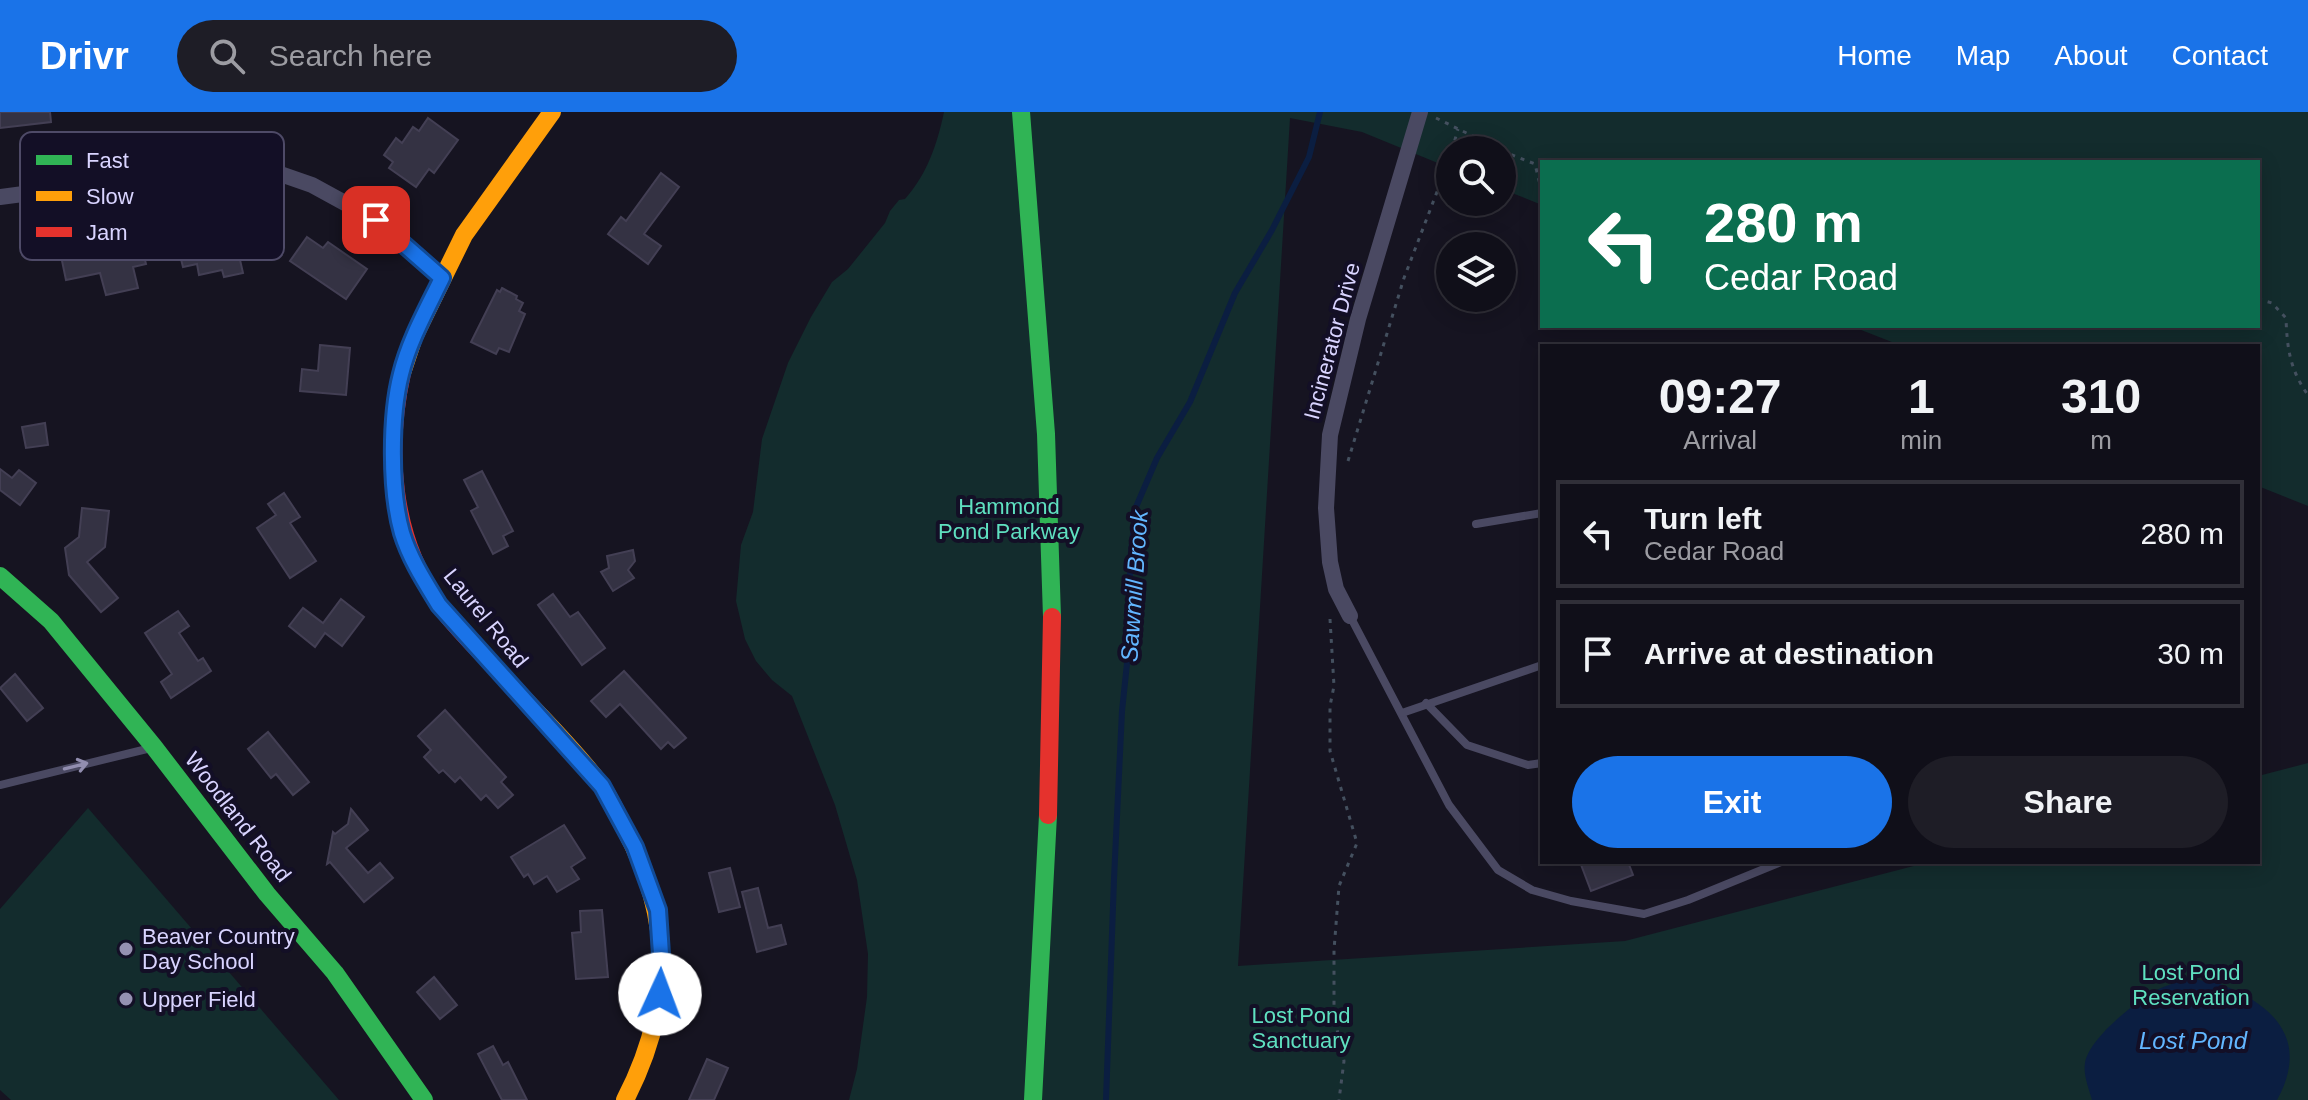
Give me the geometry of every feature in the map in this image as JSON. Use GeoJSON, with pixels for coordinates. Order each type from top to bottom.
{"type":"FeatureCollection","features":[{"type":"Feature","properties":{"kind":"street","name":"Laurel Road"},"geometry":{"type":"LineString","coordinates":[[552,112],[464,235],[442,278],[401,375],[396,409],[394,483],[403,534],[420,575],[439,605],[602,786],[635,847],[658,910],[662,969],[657,1019],[639,1073],[625,1100]]}},
{"type":"Feature","properties":{"kind":"street"},"geometry":{"type":"LineString","coordinates":[[1021,112],[1046,434],[1052,615],[1047,846],[1033,1100]]}},
{"type":"Feature","properties":{"kind":"street","name":"Incinerator Drive"},"geometry":{"type":"LineString","coordinates":[[1350,616],[1336,589],[1330,562],[1326,508],[1330,435],[1358,319],[1428,115]]}},
{"type":"Feature","properties":{"kind":"street"},"geometry":{"type":"LineString","coordinates":[[284,175],[312,185],[376,220],[442,278]]}},
{"type":"Feature","properties":{"kind":"street"},"geometry":{"type":"LineString","coordinates":[[0,197],[20,194]]}},
{"type":"Feature","properties":{"kind":"street","name":"Woodland Road"},"geometry":{"type":"LineString","coordinates":[[0,576],[51,621],[154,747],[267,894],[335,973],[424,1100]]}},
{"type":"Feature","properties":{"kind":"lane"},"geometry":{"type":"LineString","coordinates":[[1476,524],[1540,513]]}},
{"type":"Feature","properties":{"kind":"lane","name":"Incinerator Drive"},"geometry":{"type":"LineString","coordinates":[[1350,616],[1449,805],[1498,870],[1532,890],[1571,901],[1644,914],[1688,900],[1776,864]]}},
{"type":"Feature","properties":{"kind":"lane"},"geometry":{"type":"LineString","coordinates":[[1402,713],[1540,666]]}},
{"type":"Feature","properties":{"kind":"lane"},"geometry":{"type":"LineString","coordinates":[[1426,703],[1467,745],[1528,765],[1540,763]]}},
{"type":"Feature","properties":{"kind":"lane"},"geometry":{"type":"LineString","coordinates":[[0,785],[154,747]]}},
{"type":"Feature","properties":{"kind":"path"},"geometry":{"type":"LineString","coordinates":[[1428,115],[1472,136]]}},
{"type":"Feature","properties":{"kind":"path"},"geometry":{"type":"LineString","coordinates":[[1456,136],[1458,129]]}},
{"type":"Feature","properties":{"kind":"path"},"geometry":{"type":"LineString","coordinates":[[1516,156],[1535,164],[1540,185]]}},
{"type":"Feature","properties":{"kind":"path"},"geometry":{"type":"LineString","coordinates":[[2260,300],[2272,303],[2286,318],[2288,352],[2294,376],[2308,395]]}},
{"type":"Feature","properties":{"kind":"green space","name":"Hammond Pond Parkway"},"geometry":{"type":"Polygon","coordinates":[[[944,112],[2308,112],[2308,506],[2260,487],[2260,344],[1897,344],[1856,328],[2260,328],[2260,160],[1540,160],[1540,204],[1516,195],[1516,136],[1436,136],[1436,162],[1362,132],[1290,118],[1238,966],[1625,941],[1921,864],[2260,864],[2260,775],[2308,763],[2308,1100],[849,1100],[857,1069],[867,997],[868,954],[857,880],[835,805],[792,696],[772,680],[756,661],[745,639],[736,601],[741,545],[753,512],[762,439],[788,363],[832,282],[848,269],[885,223],[890,211],[899,200],[905,199],[925,169],[944,112]]]}},
{"type":"Feature","properties":{"kind":"green space","name":"Upper Field"},"geometry":{"type":"Polygon","coordinates":[[[88,808],[339,1100],[11,1100],[0,1090],[0,909],[88,808]]]}},
{"type":"Feature","properties":{"kind":"water","name":"Lost Pond"},"geometry":{"type":"Polygon","coordinates":[[[2188,978],[2216,983],[2244,995],[2260,1005],[2283,1030],[2290,1062],[2277,1100],[2092,1100],[2085,1063],[2094,1043],[2144,998],[2188,978]]]}},
{"type":"Feature","properties":{"kind":"building"},"geometry":{"type":"Polygon","coordinates":[[[0,112],[50,112],[51,122],[0,128],[0,112]]]}},
{"type":"Feature","properties":{"kind":"building"},"geometry":{"type":"Polygon","coordinates":[[[428,118],[458,140],[434,173],[429,169],[416,187],[389,168],[393,162],[384,155],[396,138],[402,143],[413,127],[419,131],[428,118]]]}},
{"type":"Feature","properties":{"kind":"building"},"geometry":{"type":"Polygon","coordinates":[[[661,173],[679,187],[644,234],[661,246],[648,264],[608,234],[621,217],[626,221],[661,173]]]}},
{"type":"Feature","properties":{"kind":"building"},"geometry":{"type":"Polygon","coordinates":[[[307,237],[323,248],[328,242],[367,269],[346,299],[290,261],[307,237]]]}},
{"type":"Feature","properties":{"kind":"building"},"geometry":{"type":"Polygon","coordinates":[[[62,260],[145,260],[146,264],[133,267],[138,288],[106,295],[100,273],[66,280],[62,260]]]}},
{"type":"Feature","properties":{"kind":"building"},"geometry":{"type":"Polygon","coordinates":[[[181,260],[240,260],[243,273],[224,277],[222,270],[199,275],[197,264],[183,267],[181,260]]]}},
{"type":"Feature","properties":{"kind":"building"},"geometry":{"type":"Polygon","coordinates":[[[502,288],[517,296],[516,299],[523,303],[519,311],[525,314],[509,352],[499,348],[496,354],[471,342],[497,290],[500,292],[502,288]]]}},
{"type":"Feature","properties":{"kind":"building"},"geometry":{"type":"Polygon","coordinates":[[[320,345],[350,348],[346,395],[300,391],[302,369],[318,371],[320,345]]]}},
{"type":"Feature","properties":{"kind":"building"},"geometry":{"type":"Polygon","coordinates":[[[45,423],[48,445],[26,448],[22,427],[45,423]]]}},
{"type":"Feature","properties":{"kind":"building"},"geometry":{"type":"Polygon","coordinates":[[[0,469],[12,478],[19,470],[36,483],[20,505],[0,490],[0,469]]]}},
{"type":"Feature","properties":{"kind":"building"},"geometry":{"type":"Polygon","coordinates":[[[482,471],[513,531],[503,536],[508,546],[493,554],[471,511],[478,507],[464,480],[482,471]]]}},
{"type":"Feature","properties":{"kind":"building"},"geometry":{"type":"Polygon","coordinates":[[[284,493],[300,517],[290,523],[316,561],[290,578],[257,528],[276,515],[268,504],[284,493]]]}},
{"type":"Feature","properties":{"kind":"building"},"geometry":{"type":"Polygon","coordinates":[[[82,508],[109,511],[105,547],[87,562],[118,598],[101,612],[69,575],[65,548],[79,537],[82,508]]]}},
{"type":"Feature","properties":{"kind":"building"},"geometry":{"type":"Polygon","coordinates":[[[633,550],[635,561],[628,570],[634,578],[613,591],[601,572],[609,568],[607,556],[633,550]]]}},
{"type":"Feature","properties":{"kind":"building"},"geometry":{"type":"Polygon","coordinates":[[[553,594],[570,617],[578,612],[605,648],[582,665],[538,605],[553,594]]]}},
{"type":"Feature","properties":{"kind":"building"},"geometry":{"type":"Polygon","coordinates":[[[341,599],[364,617],[342,646],[325,633],[315,647],[289,626],[303,608],[323,623],[341,599]]]}},
{"type":"Feature","properties":{"kind":"building"},"geometry":{"type":"Polygon","coordinates":[[[178,611],[189,626],[179,633],[198,661],[203,658],[211,671],[171,698],[161,682],[172,674],[145,633],[178,611]]]}},
{"type":"Feature","properties":{"kind":"building"},"geometry":{"type":"Polygon","coordinates":[[[624,671],[686,738],[674,748],[668,742],[661,749],[620,704],[606,717],[591,701],[624,671]]]}},
{"type":"Feature","properties":{"kind":"building"},"geometry":{"type":"Polygon","coordinates":[[[15,674],[43,708],[27,721],[0,688],[15,674]]]}},
{"type":"Feature","properties":{"kind":"building"},"geometry":{"type":"Polygon","coordinates":[[[445,710],[506,777],[501,782],[513,795],[498,808],[486,795],[481,800],[460,777],[455,782],[443,770],[439,773],[424,757],[431,750],[418,736],[445,710]]]}},
{"type":"Feature","properties":{"kind":"building"},"geometry":{"type":"Polygon","coordinates":[[[268,732],[309,782],[293,795],[276,774],[271,778],[248,749],[268,732]]]}},
{"type":"Feature","properties":{"kind":"building"},"geometry":{"type":"Polygon","coordinates":[[[351,809],[368,830],[346,848],[368,873],[380,863],[393,878],[364,902],[330,862],[327,864],[333,832],[335,834],[348,824],[351,809]]]}},
{"type":"Feature","properties":{"kind":"building"},"geometry":{"type":"Polygon","coordinates":[[[564,825],[585,858],[571,867],[579,879],[557,892],[547,876],[534,884],[528,874],[524,877],[511,857],[564,825]]]}},
{"type":"Feature","properties":{"kind":"building"},"geometry":{"type":"Polygon","coordinates":[[[1581,864],[1629,864],[1633,875],[1591,891],[1581,864]]]}},
{"type":"Feature","properties":{"kind":"building"},"geometry":{"type":"Polygon","coordinates":[[[730,868],[740,907],[719,912],[709,873],[730,868]]]}},
{"type":"Feature","properties":{"kind":"building"},"geometry":{"type":"Polygon","coordinates":[[[758,888],[768,928],[781,925],[786,944],[757,952],[742,892],[758,888]]]}},
{"type":"Feature","properties":{"kind":"building"},"geometry":{"type":"Polygon","coordinates":[[[602,910],[608,977],[576,979],[572,933],[581,932],[580,911],[602,910]]]}},
{"type":"Feature","properties":{"kind":"building"},"geometry":{"type":"Polygon","coordinates":[[[434,977],[457,1005],[440,1019],[417,992],[434,977]]]}},
{"type":"Feature","properties":{"kind":"building"},"geometry":{"type":"Polygon","coordinates":[[[493,1046],[503,1065],[508,1062],[527,1100],[502,1100],[478,1054],[493,1046]]]}},
{"type":"Feature","properties":{"kind":"building"},"geometry":{"type":"Polygon","coordinates":[[[707,1059],[728,1068],[714,1100],[689,1100],[707,1059]]]}},
{"type":"Feature","properties":{"kind":"waterway","name":"Sawmill Brook"},"geometry":{"type":"LineString","coordinates":[[1106,1100],[1122,711],[1130,635],[1130,562],[1136,507],[1157,458],[1190,402],[1235,293],[1309,157],[1320,112]]}},
{"type":"Feature","properties":{"kind":"traffic: fast"},"geometry":{"type":"LineString","coordinates":[[1021,112],[1046,434],[1052,617]]}},
{"type":"Feature","properties":{"kind":"traffic: fast"},"geometry":{"type":"LineString","coordinates":[[0,576],[51,621],[154,747],[267,894],[335,973],[424,1100]]}},
{"type":"Feature","properties":{"kind":"traffic: fast"},"geometry":{"type":"LineString","coordinates":[[1033,1100],[1048,815]]}},
{"type":"Feature","properties":{"kind":"traffic: slow"},"geometry":{"type":"LineString","coordinates":[[402,373],[414,337],[464,235],[552,112]]}},
{"type":"Feature","properties":{"kind":"traffic: slow"},"geometry":{"type":"LineString","coordinates":[[503,676],[578,757],[604,790],[640,862],[652,896],[659,930],[659,997],[641,1065],[625,1100]]}},
{"type":"Feature","properties":{"kind":"traffic: jam"},"geometry":{"type":"LineString","coordinates":[[402,373],[394,432],[394,462],[401,522],[410,550],[438,603],[503,676]]}},
{"type":"Feature","properties":{"kind":"traffic: jam"},"geometry":{"type":"LineString","coordinates":[[1048,815],[1052,617]]}},
{"type":"Feature","properties":{"kind":"place","name":"Beaver Country Day School"},"geometry":{"type":"Point","coordinates":[126,949]}},
{"type":"Feature","properties":{"kind":"place","name":"Upper Field"},"geometry":{"type":"Point","coordinates":[126,999]}},
{"type":"Feature","properties":{"kind":"route"},"geometry":{"type":"LineString","coordinates":[[376,220],[442,278],[414,337],[401,375],[396,409],[394,483],[403,534],[420,575],[439,605],[602,786],[635,847],[658,910],[662,969],[660,994]]}},
{"type":"Feature","properties":{"kind":"park label","name":"Lost Pond Reservation"},"geometry":{"type":"Point","coordinates":[2191,984]}},
{"type":"Feature","properties":{"kind":"park label","name":"Lost Pond Sanctuary"},"geometry":{"type":"Point","coordinates":[1301,1028]}}]}
